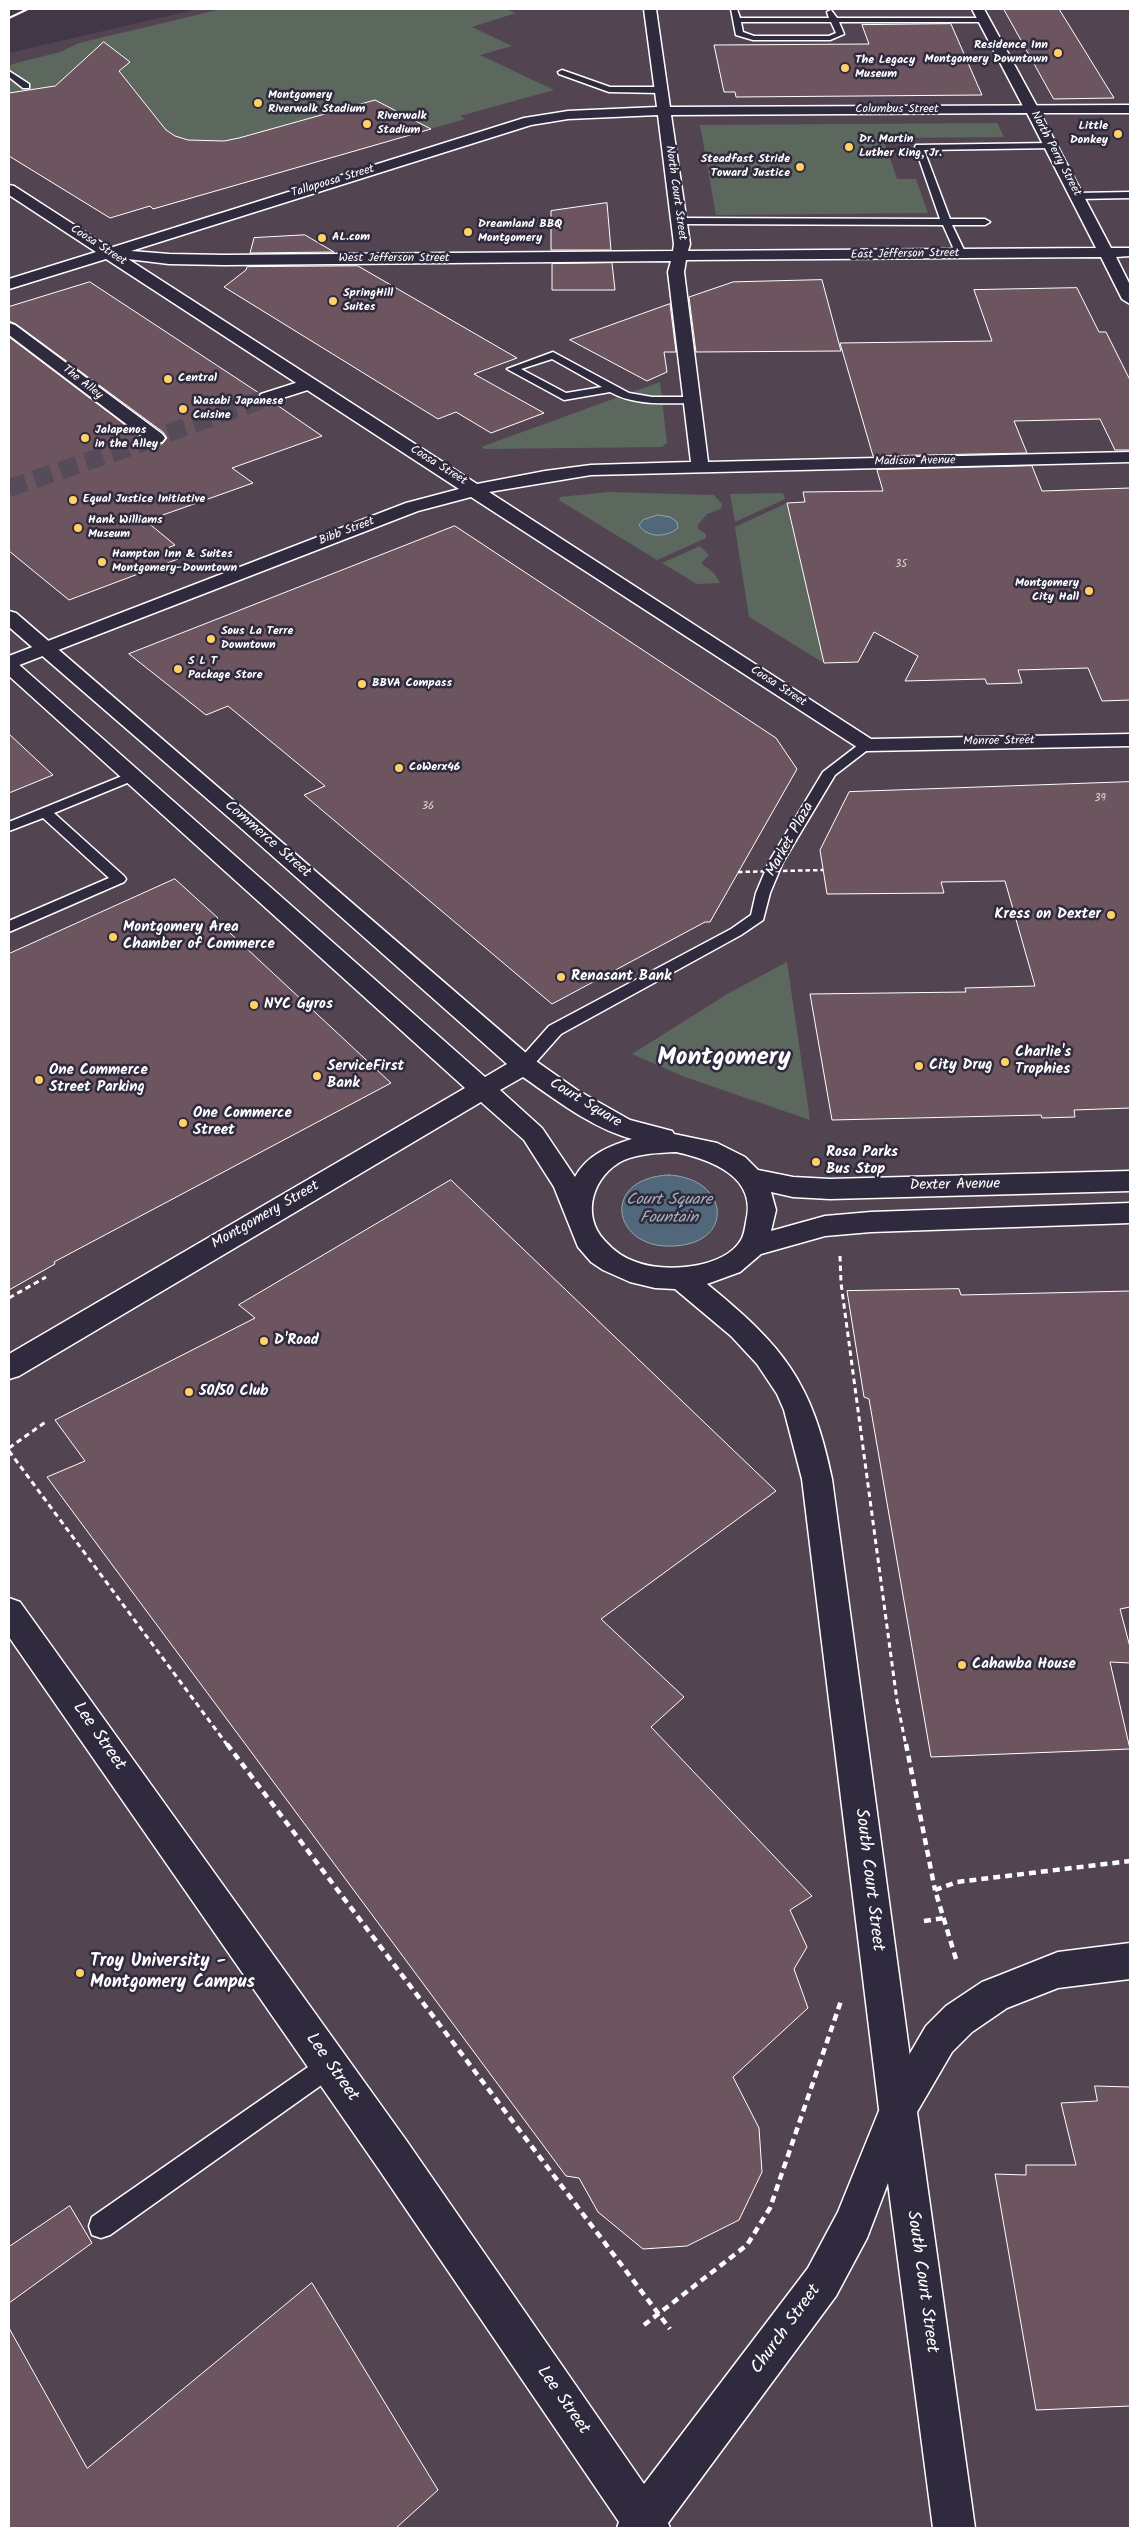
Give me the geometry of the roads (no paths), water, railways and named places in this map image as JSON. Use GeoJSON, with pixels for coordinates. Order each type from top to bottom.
{"type":"FeatureCollection","features":[{"type":"Feature","properties":{"kind":"street","name":"North Court Street"},"geometry":{"type":"LineString","coordinates":[[650,9],[682,244],[676,272],[700,467]]}},
{"type":"Feature","properties":{"kind":"street","name":"North Perry Street"},"geometry":{"type":"LineString","coordinates":[[981,14],[1130,299]]}},
{"type":"Feature","properties":{"kind":"street","name":"Columbus Street"},"geometry":{"type":"LineString","coordinates":[[663,111],[1130,109]]}},
{"type":"Feature","properties":{"kind":"street","name":"Tallapoosa Street"},"geometry":{"type":"LineString","coordinates":[[9,284],[529,121],[568,115],[663,111]]}},
{"type":"Feature","properties":{"kind":"street","name":"Coosa Street"},"geometry":{"type":"LineString","coordinates":[[12,194],[108,252],[308,384],[475,489],[867,745]]}},
{"type":"Feature","properties":{"kind":"street","name":"West Jefferson Street"},"geometry":{"type":"LineString","coordinates":[[108,252],[205,260],[680,257]]}},
{"type":"Feature","properties":{"kind":"street","name":"East Jefferson Street"},"geometry":{"type":"LineString","coordinates":[[680,257],[1130,252]]}},
{"type":"Feature","properties":{"kind":"street","name":"The Alley"},"geometry":{"type":"LineString","coordinates":[[9,328],[156,438]]}},
{"type":"Feature","properties":{"kind":"street"},"geometry":{"type":"LineString","coordinates":[[267,398],[308,384]]}},
{"type":"Feature","properties":{"kind":"street","name":"Madison Avenue"},"geometry":{"type":"LineString","coordinates":[[700,467],[1130,457]]}},
{"type":"Feature","properties":{"kind":"street","name":"Bibb Street"},"geometry":{"type":"LineString","coordinates":[[9,664],[412,507],[475,489],[545,474],[591,470],[700,467]]}},
{"type":"Feature","properties":{"kind":"street","name":"Commerce Street"},"geometry":{"type":"LineString","coordinates":[[9,617],[250,824],[524,1065]]}},
{"type":"Feature","properties":{"kind":"street"},"geometry":{"type":"LineString","coordinates":[[9,664],[483,1089]]}},
{"type":"Feature","properties":{"kind":"street","name":"Monroe Street"},"geometry":{"type":"LineString","coordinates":[[867,745],[1130,740]]}},
{"type":"Feature","properties":{"kind":"street","name":"Montgomery Street"},"geometry":{"type":"LineString","coordinates":[[9,1368],[524,1065]]}},
{"type":"Feature","properties":{"kind":"street","name":"Court Square"},"geometry":{"type":"LineString","coordinates":[[483,1089],[533,1134],[556,1168],[577,1207],[581,1226],[591,1244],[608,1259],[630,1271],[655,1277],[682,1279],[710,1273],[735,1262],[752,1246],[762,1226],[763,1205],[757,1187],[744,1170],[726,1157],[704,1148],[622,1127],[568,1096],[524,1065]]}},
{"type":"Feature","properties":{"kind":"street","name":"Court Square"},"geometry":{"type":"LineString","coordinates":[[577,1207],[582,1189],[592,1172],[609,1158],[630,1148],[654,1143],[679,1143]]}},
{"type":"Feature","properties":{"kind":"street","name":"Dexter Avenue"},"geometry":{"type":"LineString","coordinates":[[750,1178],[792,1187],[830,1189],[1130,1181]]}},
{"type":"Feature","properties":{"kind":"street"},"geometry":{"type":"LineString","coordinates":[[752,1246],[825,1226],[871,1222],[1130,1213]]}},
{"type":"Feature","properties":{"kind":"street","name":"South Court Street"},"geometry":{"type":"LineString","coordinates":[[682,1279],[747,1334],[771,1361],[789,1388],[808,1433],[817,1479],[954,2528]]}},
{"type":"Feature","properties":{"kind":"street","name":"Lee Street"},"geometry":{"type":"LineString","coordinates":[[9,1612],[329,2066],[644,2526]]}},
{"type":"Feature","properties":{"kind":"street","name":"Church Street"},"geometry":{"type":"LineString","coordinates":[[644,2526],[822,2282],[853,2224],[898,2109],[938,2039],[959,2019],[995,1995],[1058,1970],[1130,1961]]}},
{"type":"Feature","properties":{"kind":"lane"},"geometry":{"type":"LineString","coordinates":[[736,9],[733,10],[739,33],[754,38],[830,38],[840,34],[830,9]]}},
{"type":"Feature","properties":{"kind":"lane"},"geometry":{"type":"LineString","coordinates":[[736,20],[835,20],[981,14]]}},
{"type":"Feature","properties":{"kind":"lane"},"geometry":{"type":"LineString","coordinates":[[9,72],[26,86]]}},
{"type":"Feature","properties":{"kind":"lane"},"geometry":{"type":"LineString","coordinates":[[562,72],[608,89],[660,90]]}},
{"type":"Feature","properties":{"kind":"lane"},"geometry":{"type":"LineString","coordinates":[[961,254],[946,222],[919,147],[1051,146]]}},
{"type":"Feature","properties":{"kind":"lane"},"geometry":{"type":"LineString","coordinates":[[1077,196],[1130,196]]}},
{"type":"Feature","properties":{"kind":"lane"},"geometry":{"type":"LineString","coordinates":[[679,221],[985,222]]}},
{"type":"Feature","properties":{"kind":"lane"},"geometry":{"type":"LineString","coordinates":[[612,388],[564,397],[512,369],[553,355],[612,388],[626,396],[644,399],[692,400]]}},
{"type":"Feature","properties":{"kind":"lane","name":"Market Plaza"},"geometry":{"type":"LineString","coordinates":[[524,1065],[555,1030],[736,932],[758,917],[763,893],[776,862],[830,772],[867,745]]}},
{"type":"Feature","properties":{"kind":"lane"},"geometry":{"type":"LineString","coordinates":[[9,827],[132,776]]}},
{"type":"Feature","properties":{"kind":"lane"},"geometry":{"type":"LineString","coordinates":[[9,927],[119,879],[44,812]]}},
{"type":"Feature","properties":{"kind":"lane"},"geometry":{"type":"LineString","coordinates":[[101,2226],[329,2066]]}},
{"type":"Feature","properties":{"kind":"water"},"geometry":{"type":"Polygon","coordinates":[[[658,515],[670,517],[677,522],[678,528],[669,533],[658,535],[647,533],[639,525],[643,520],[658,515]]]}},
{"type":"Feature","properties":{"kind":"water","name":"Court Square Fountain"},"geometry":{"type":"Polygon","coordinates":[[[669,1175],[689,1179],[704,1187],[713,1198],[717,1210],[715,1223],[708,1234],[694,1242],[674,1246],[653,1244],[637,1237],[627,1226],[622,1213],[623,1200],[632,1188],[647,1179],[669,1175]]]}},
{"type":"Feature","properties":{"kind":"tunnel"},"geometry":{"type":"LineString","coordinates":[[168,433],[267,398]]}},
{"type":"Feature","properties":{"kind":"tunnel"},"geometry":{"type":"LineString","coordinates":[[9,488],[145,442]]}},
{"type":"Feature","properties":{"kind":"railway"},"geometry":{"type":"LineString","coordinates":[[9,18],[28,9]]}},
{"type":"Feature","properties":{"kind":"place","name":"Residence Inn Montgomery Downtown"},"geometry":{"type":"Point","coordinates":[1058,53]}},
{"type":"Feature","properties":{"kind":"place","name":"The Legacy Museum"},"geometry":{"type":"Point","coordinates":[845,68]}},
{"type":"Feature","properties":{"kind":"place","name":"Montgomery Riverwalk Stadium"},"geometry":{"type":"Point","coordinates":[258,103]}},
{"type":"Feature","properties":{"kind":"place","name":"Riverwalk Stadium"},"geometry":{"type":"Point","coordinates":[367,124]}},
{"type":"Feature","properties":{"kind":"place","name":"Little Donkey"},"geometry":{"type":"Point","coordinates":[1118,134]}},
{"type":"Feature","properties":{"kind":"place","name":"Dr. Martin Luther King, Jr."},"geometry":{"type":"Point","coordinates":[849,147]}},
{"type":"Feature","properties":{"kind":"place","name":"Steadfast Stride Toward Justice"},"geometry":{"type":"Point","coordinates":[800,167]}},
{"type":"Feature","properties":{"kind":"place","name":"Dreamland BBQ Montgomery"},"geometry":{"type":"Point","coordinates":[468,232]}},
{"type":"Feature","properties":{"kind":"place","name":"AL.com"},"geometry":{"type":"Point","coordinates":[322,238]}},
{"type":"Feature","properties":{"kind":"place","name":"SpringHill Suites"},"geometry":{"type":"Point","coordinates":[333,301]}},
{"type":"Feature","properties":{"kind":"place","name":"Central"},"geometry":{"type":"Point","coordinates":[168,379]}},
{"type":"Feature","properties":{"kind":"place","name":"Wasabi Japanese Cuisine"},"geometry":{"type":"Point","coordinates":[183,409]}},
{"type":"Feature","properties":{"kind":"place","name":"Jalapenos in the Alley"},"geometry":{"type":"Point","coordinates":[85,438]}},
{"type":"Feature","properties":{"kind":"place","name":"Equal Justice Initiative"},"geometry":{"type":"Point","coordinates":[73,500]}},
{"type":"Feature","properties":{"kind":"place","name":"Hank Williams Museum"},"geometry":{"type":"Point","coordinates":[78,528]}},
{"type":"Feature","properties":{"kind":"place","name":"Hampton Inn & Suites Montgomery-Downtown"},"geometry":{"type":"Point","coordinates":[102,562]}},
{"type":"Feature","properties":{"kind":"place","name":"Montgomery City Hall"},"geometry":{"type":"Point","coordinates":[1089,591]}},
{"type":"Feature","properties":{"kind":"place","name":"Sous La Terre Downtown"},"geometry":{"type":"Point","coordinates":[211,639]}},
{"type":"Feature","properties":{"kind":"place","name":"S L T Package Store"},"geometry":{"type":"Point","coordinates":[178,669]}},
{"type":"Feature","properties":{"kind":"place","name":"BBVA Compass"},"geometry":{"type":"Point","coordinates":[362,684]}},
{"type":"Feature","properties":{"kind":"place","name":"CoWerx46"},"geometry":{"type":"Point","coordinates":[399,768]}},
{"type":"Feature","properties":{"kind":"place","name":"Kress on Dexter"},"geometry":{"type":"Point","coordinates":[1111,915]}},
{"type":"Feature","properties":{"kind":"place","name":"Montgomery Area Chamber of Commerce"},"geometry":{"type":"Point","coordinates":[113,937]}},
{"type":"Feature","properties":{"kind":"place","name":"Renasant Bank"},"geometry":{"type":"Point","coordinates":[561,977]}},
{"type":"Feature","properties":{"kind":"place","name":"NYC Gyros"},"geometry":{"type":"Point","coordinates":[254,1005]}},
{"type":"Feature","properties":{"kind":"place","name":"Charlie's Trophies"},"geometry":{"type":"Point","coordinates":[1005,1062]}},
{"type":"Feature","properties":{"kind":"place","name":"City Drug"},"geometry":{"type":"Point","coordinates":[919,1066]}},
{"type":"Feature","properties":{"kind":"place","name":"ServiceFirst Bank"},"geometry":{"type":"Point","coordinates":[317,1076]}},
{"type":"Feature","properties":{"kind":"place","name":"One Commerce Street Parking"},"geometry":{"type":"Point","coordinates":[39,1080]}},
{"type":"Feature","properties":{"kind":"place","name":"One Commerce Street"},"geometry":{"type":"Point","coordinates":[183,1123]}},
{"type":"Feature","properties":{"kind":"place","name":"Rosa Parks Bus Stop"},"geometry":{"type":"Point","coordinates":[816,1162]}},
{"type":"Feature","properties":{"kind":"place","name":"D'Road"},"geometry":{"type":"Point","coordinates":[264,1341]}},
{"type":"Feature","properties":{"kind":"place","name":"50/50 Club"},"geometry":{"type":"Point","coordinates":[189,1392]}},
{"type":"Feature","properties":{"kind":"place","name":"Cahawba House"},"geometry":{"type":"Point","coordinates":[962,1665]}},
{"type":"Feature","properties":{"kind":"place","name":"Troy University - Montgomery Campus"},"geometry":{"type":"Point","coordinates":[80,1973]}},
{"type":"Feature","properties":{"kind":"district","name":"Montgomery"},"geometry":{"type":"Point","coordinates":[724,1060]}}]}
